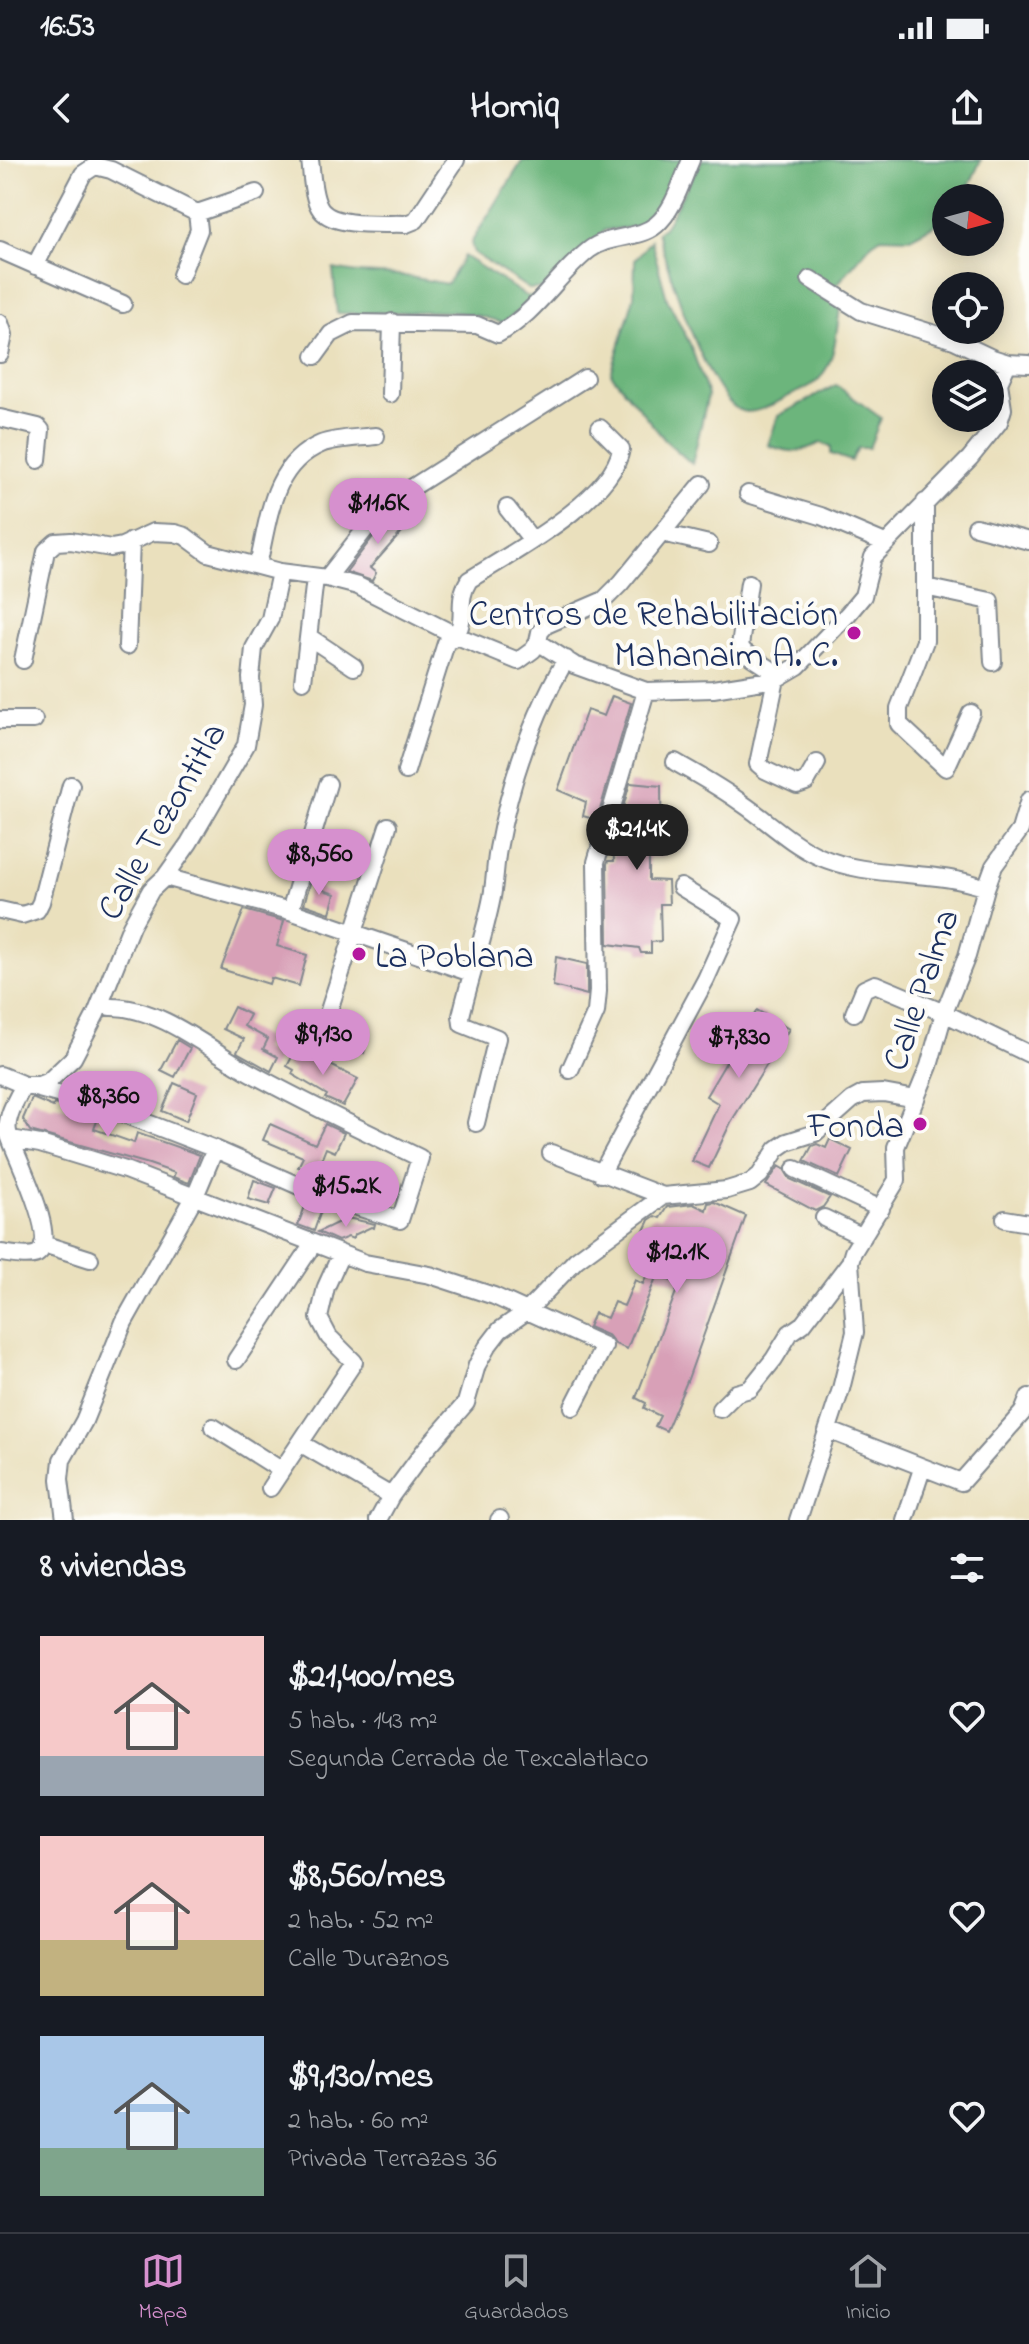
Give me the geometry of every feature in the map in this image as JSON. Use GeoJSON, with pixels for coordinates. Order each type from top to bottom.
{"type":"FeatureCollection","features":[{"type":"Feature","properties":{"kind":"street"},"geometry":{"type":"LineString","coordinates":[[311,164],[318,203],[322,211],[336,221],[406,224],[416,220],[456,160]]}},
{"type":"Feature","properties":{"kind":"street"},"geometry":{"type":"LineString","coordinates":[[315,356],[331,334],[353,323],[477,325],[498,334],[514,325],[590,249],[617,236],[645,233],[659,223],[691,160]]}},
{"type":"Feature","properties":{"kind":"street"},"geometry":{"type":"LineString","coordinates":[[35,266],[83,174],[95,166],[111,170],[197,213],[256,193]]}},
{"type":"Feature","properties":{"kind":"street"},"geometry":{"type":"LineString","coordinates":[[181,275],[199,230],[197,213]]}},
{"type":"Feature","properties":{"kind":"street"},"geometry":{"type":"LineString","coordinates":[[0,250],[123,304]]}},
{"type":"Feature","properties":{"kind":"street"},"geometry":{"type":"LineString","coordinates":[[810,279],[861,311],[954,340],[1008,363],[1029,364]]}},
{"type":"Feature","properties":{"kind":"street"},"geometry":{"type":"LineString","coordinates":[[390,394],[392,322]]}},
{"type":"Feature","properties":{"kind":"street"},"geometry":{"type":"LineString","coordinates":[[0,323],[4,335],[0,354]]}},
{"type":"Feature","properties":{"kind":"street"},"geometry":{"type":"LineString","coordinates":[[538,642],[574,665],[646,691],[713,689],[779,677],[798,666],[863,596],[873,557],[970,458],[999,422],[1003,409],[999,383],[1008,363]]}},
{"type":"Feature","properties":{"kind":"street"},"geometry":{"type":"LineString","coordinates":[[303,681],[321,578],[378,513],[391,501],[585,378]]}},
{"type":"Feature","properties":{"kind":"street"},"geometry":{"type":"LineString","coordinates":[[0,418],[41,430],[38,460]]}},
{"type":"Feature","properties":{"kind":"street"},"geometry":{"type":"LineString","coordinates":[[406,771],[446,643],[457,636],[463,616],[461,598],[469,580],[562,521],[586,500],[613,467],[621,449],[600,428]]}},
{"type":"Feature","properties":{"kind":"street"},"geometry":{"type":"LineString","coordinates":[[258,565],[277,487],[298,458],[322,444],[376,436]]}},
{"type":"Feature","properties":{"kind":"street"},"geometry":{"type":"LineString","coordinates":[[23,660],[46,551],[56,542],[71,541],[111,548],[153,532],[185,536],[208,553],[280,572],[358,586],[457,636],[518,661],[533,650],[546,625],[604,600],[702,484]]}},
{"type":"Feature","properties":{"kind":"street"},"geometry":{"type":"LineString","coordinates":[[748,494],[821,516],[885,543]]}},
{"type":"Feature","properties":{"kind":"street"},"geometry":{"type":"LineString","coordinates":[[925,502],[925,641],[899,708],[899,724],[946,768],[971,713]]}},
{"type":"Feature","properties":{"kind":"street"},"geometry":{"type":"LineString","coordinates":[[507,508],[532,540]]}},
{"type":"Feature","properties":{"kind":"street"},"geometry":{"type":"LineString","coordinates":[[976,527],[1029,541]]}},
{"type":"Feature","properties":{"kind":"street"},"geometry":{"type":"LineString","coordinates":[[662,533],[709,544]]}},
{"type":"Feature","properties":{"kind":"street"},"geometry":{"type":"LineString","coordinates":[[127,646],[131,541]]}},
{"type":"Feature","properties":{"kind":"street","name":"Calle Tezontitla"},"geometry":{"type":"LineString","coordinates":[[24,1085],[49,1081],[73,1058],[96,1014],[131,926],[151,890],[165,877],[189,843],[246,745],[253,705],[251,678],[254,648],[270,619],[280,572]]}},
{"type":"Feature","properties":{"kind":"street"},"geometry":{"type":"LineString","coordinates":[[749,583],[740,646],[779,677]]}},
{"type":"Feature","properties":{"kind":"street"},"geometry":{"type":"LineString","coordinates":[[925,587],[990,601],[993,662]]}},
{"type":"Feature","properties":{"kind":"street"},"geometry":{"type":"LineString","coordinates":[[309,637],[354,667]]}},
{"type":"Feature","properties":{"kind":"street"},"geometry":{"type":"LineString","coordinates":[[476,1123],[497,1038],[462,1024],[461,1016],[493,895],[498,850],[522,758],[545,695],[566,659]]}},
{"type":"Feature","properties":{"kind":"street"},"geometry":{"type":"LineString","coordinates":[[779,677],[758,764],[797,785],[806,782],[817,763]]}},
{"type":"Feature","properties":{"kind":"street"},"geometry":{"type":"LineString","coordinates":[[570,1070],[596,1012],[598,853],[646,691]]}},
{"type":"Feature","properties":{"kind":"street"},"geometry":{"type":"LineString","coordinates":[[0,720],[34,720]]}},
{"type":"Feature","properties":{"kind":"street"},"geometry":{"type":"LineString","coordinates":[[675,762],[744,804],[782,834],[820,857],[860,867],[965,880],[986,888]]}},
{"type":"Feature","properties":{"kind":"street"},"geometry":{"type":"LineString","coordinates":[[290,911],[328,784]]}},
{"type":"Feature","properties":{"kind":"street"},"geometry":{"type":"LineString","coordinates":[[0,910],[22,915],[37,910],[71,785]]}},
{"type":"Feature","properties":{"kind":"street","name":"Calle Palma"},"geometry":{"type":"LineString","coordinates":[[720,1409],[736,1393],[750,1389],[790,1333],[803,1324],[850,1262],[897,1180],[896,1147],[967,956],[994,866],[1020,830],[1029,800]]}},
{"type":"Feature","properties":{"kind":"street"},"geometry":{"type":"LineString","coordinates":[[325,1023],[388,826]]}},
{"type":"Feature","properties":{"kind":"street"},"geometry":{"type":"LineString","coordinates":[[165,877],[290,911],[471,973]]}},
{"type":"Feature","properties":{"kind":"street"},"geometry":{"type":"LineString","coordinates":[[601,1174],[706,979],[733,919],[681,887]]}},
{"type":"Feature","properties":{"kind":"street"},"geometry":{"type":"LineString","coordinates":[[854,1013],[864,989],[875,984],[1029,1054]]}},
{"type":"Feature","properties":{"kind":"street"},"geometry":{"type":"LineString","coordinates":[[0,1075],[24,1085],[106,1107],[215,1149],[324,1197],[400,1220],[420,1158],[249,1072],[173,1025],[135,1010],[110,1007]]}},
{"type":"Feature","properties":{"kind":"street"},"geometry":{"type":"LineString","coordinates":[[0,1253],[34,1255],[40,1252],[43,1244],[42,1226],[34,1198],[8,1129],[24,1085]]}},
{"type":"Feature","properties":{"kind":"street"},"geometry":{"type":"LineString","coordinates":[[551,1153],[663,1196],[727,1190],[750,1183],[760,1175],[777,1149],[787,1142],[815,1133],[863,1094],[883,1093],[916,1099]]}},
{"type":"Feature","properties":{"kind":"street"},"geometry":{"type":"LineString","coordinates":[[11,1139],[40,1144],[125,1170],[388,1270],[430,1275],[494,1296],[604,1346],[573,1407]]}},
{"type":"Feature","properties":{"kind":"street"},"geometry":{"type":"LineString","coordinates":[[65,1520],[60,1479],[62,1460],[84,1421],[124,1322],[194,1198],[215,1149]]}},
{"type":"Feature","properties":{"kind":"street"},"geometry":{"type":"LineString","coordinates":[[795,1169],[881,1209]]}},
{"type":"Feature","properties":{"kind":"street"},"geometry":{"type":"LineString","coordinates":[[378,1520],[391,1496],[425,1450],[466,1403],[477,1365],[500,1330],[527,1311],[576,1260],[663,1196]]}},
{"type":"Feature","properties":{"kind":"street"},"geometry":{"type":"LineString","coordinates":[[824,1218],[863,1237]]}},
{"type":"Feature","properties":{"kind":"street"},"geometry":{"type":"LineString","coordinates":[[1005,1219],[1029,1223]]}},
{"type":"Feature","properties":{"kind":"street"},"geometry":{"type":"LineString","coordinates":[[43,1244],[90,1259]]}},
{"type":"Feature","properties":{"kind":"street"},"geometry":{"type":"LineString","coordinates":[[236,1360],[313,1244]]}},
{"type":"Feature","properties":{"kind":"street"},"geometry":{"type":"LineString","coordinates":[[270,1488],[354,1362],[329,1337],[319,1318],[326,1287],[341,1254]]}},
{"type":"Feature","properties":{"kind":"street"},"geometry":{"type":"LineString","coordinates":[[798,1520],[828,1430],[855,1332],[850,1262]]}},
{"type":"Feature","properties":{"kind":"street"},"geometry":{"type":"LineString","coordinates":[[828,1430],[961,1482],[1023,1412],[1029,1397]]}},
{"type":"Feature","properties":{"kind":"street"},"geometry":{"type":"LineString","coordinates":[[213,1427],[281,1470]]}},
{"type":"Feature","properties":{"kind":"street"},"geometry":{"type":"LineString","coordinates":[[300,1443],[391,1496]]}},
{"type":"Feature","properties":{"kind":"street"},"geometry":{"type":"LineString","coordinates":[[905,1520],[922,1469]]}},
{"type":"Feature","properties":{"kind":"green space"},"geometry":{"type":"Polygon","coordinates":[[[523,160],[689,160],[661,213],[646,226],[605,230],[542,289],[529,289],[474,253],[471,243],[523,160]]]}},
{"type":"Feature","properties":{"kind":"green space"},"geometry":{"type":"Polygon","coordinates":[[[702,160],[981,160],[970,184],[932,184],[932,227],[910,238],[881,237],[872,243],[834,288],[833,300],[840,309],[832,355],[825,371],[808,387],[759,410],[742,411],[729,402],[716,384],[691,331],[657,232],[664,228],[702,160]]]}},
{"type":"Feature","properties":{"kind":"green space"},"geometry":{"type":"Polygon","coordinates":[[[651,240],[667,299],[690,344],[708,395],[692,464],[665,440],[611,374],[634,297],[635,260],[651,240]]]}},
{"type":"Feature","properties":{"kind":"green space"},"geometry":{"type":"Polygon","coordinates":[[[464,256],[526,296],[539,297],[502,323],[441,311],[337,313],[333,269],[399,275],[447,284],[464,256]]]}},
{"type":"Feature","properties":{"kind":"green space"},"geometry":{"type":"Polygon","coordinates":[[[836,385],[881,418],[869,448],[858,448],[851,461],[831,454],[831,446],[821,443],[795,451],[768,445],[778,416],[836,385]]]}},
{"type":"Feature","properties":{"kind":"building"},"geometry":{"type":"Polygon","coordinates":[[[400,508],[408,525],[370,568],[376,573],[372,581],[346,572],[386,520],[400,508]]]}},
{"type":"Feature","properties":{"kind":"building"},"geometry":{"type":"Polygon","coordinates":[[[612,696],[631,703],[597,820],[583,816],[586,802],[558,790],[587,710],[604,716],[612,696]]]}},
{"type":"Feature","properties":{"kind":"building"},"geometry":{"type":"Polygon","coordinates":[[[630,783],[661,786],[662,857],[649,857],[649,880],[668,881],[669,904],[660,904],[661,941],[651,942],[651,953],[641,953],[639,948],[608,944],[607,864],[614,861],[613,843],[630,783]]]}},
{"type":"Feature","properties":{"kind":"building"},"geometry":{"type":"Polygon","coordinates":[[[312,877],[323,881],[320,889],[335,894],[330,913],[304,904],[312,877]]]}},
{"type":"Feature","properties":{"kind":"building"},"geometry":{"type":"Polygon","coordinates":[[[244,910],[284,921],[277,946],[307,955],[299,986],[271,978],[269,984],[221,969],[244,910]]]}},
{"type":"Feature","properties":{"kind":"building"},"geometry":{"type":"Polygon","coordinates":[[[556,957],[587,964],[587,995],[553,986],[556,957]]]}},
{"type":"Feature","properties":{"kind":"building"},"geometry":{"type":"Polygon","coordinates":[[[234,1007],[250,1015],[244,1026],[268,1039],[263,1049],[278,1057],[271,1071],[237,1052],[244,1039],[223,1029],[234,1007]]]}},
{"type":"Feature","properties":{"kind":"building"},"geometry":{"type":"Polygon","coordinates":[[[757,1010],[789,1029],[731,1122],[709,1168],[692,1161],[719,1104],[706,1096],[757,1010]]]}},
{"type":"Feature","properties":{"kind":"building"},"geometry":{"type":"Polygon","coordinates":[[[335,1027],[368,1037],[364,1053],[337,1044],[338,1040],[331,1032],[335,1027]]]}},
{"type":"Feature","properties":{"kind":"building"},"geometry":{"type":"Polygon","coordinates":[[[177,1040],[190,1048],[175,1077],[161,1070],[177,1040]]]}},
{"type":"Feature","properties":{"kind":"building"},"geometry":{"type":"Polygon","coordinates":[[[297,1048],[358,1079],[343,1106],[325,1098],[327,1095],[292,1074],[294,1070],[287,1066],[297,1048]]]}},
{"type":"Feature","properties":{"kind":"building"},"geometry":{"type":"Polygon","coordinates":[[[174,1083],[197,1093],[186,1121],[162,1111],[174,1083]]]}},
{"type":"Feature","properties":{"kind":"building"},"geometry":{"type":"Polygon","coordinates":[[[32,1098],[53,1107],[54,1104],[99,1116],[94,1129],[134,1143],[137,1133],[200,1155],[189,1183],[173,1177],[175,1173],[149,1164],[30,1131],[23,1119],[32,1098]]]}},
{"type":"Feature","properties":{"kind":"building"},"geometry":{"type":"Polygon","coordinates":[[[270,1124],[315,1144],[325,1124],[344,1133],[335,1152],[326,1148],[316,1173],[298,1167],[303,1157],[263,1140],[270,1124]]]}},
{"type":"Feature","properties":{"kind":"building"},"geometry":{"type":"Polygon","coordinates":[[[830,1139],[852,1150],[839,1177],[804,1161],[812,1146],[817,1144],[826,1148],[830,1139]]]}},
{"type":"Feature","properties":{"kind":"building"},"geometry":{"type":"Polygon","coordinates":[[[779,1166],[790,1179],[830,1197],[823,1207],[815,1211],[766,1185],[779,1166]]]}},
{"type":"Feature","properties":{"kind":"building"},"geometry":{"type":"Polygon","coordinates":[[[254,1180],[276,1188],[269,1205],[248,1199],[254,1180]]]}},
{"type":"Feature","properties":{"kind":"building"},"geometry":{"type":"Polygon","coordinates":[[[307,1201],[322,1208],[314,1231],[298,1225],[307,1201]]]}},
{"type":"Feature","properties":{"kind":"building"},"geometry":{"type":"Polygon","coordinates":[[[714,1202],[746,1216],[688,1379],[666,1431],[655,1426],[660,1416],[644,1408],[646,1403],[636,1398],[679,1284],[657,1275],[627,1349],[615,1344],[609,1336],[588,1327],[594,1313],[607,1318],[614,1302],[624,1306],[635,1280],[643,1284],[653,1260],[634,1252],[649,1220],[655,1216],[660,1218],[667,1207],[693,1204],[706,1210],[708,1203],[714,1202]]]}},
{"type":"Feature","properties":{"kind":"building"},"geometry":{"type":"Polygon","coordinates":[[[347,1218],[375,1224],[374,1228],[354,1235],[353,1239],[348,1237],[338,1241],[318,1232],[347,1218]]]}},
{"type":"Feature","properties":{"kind":"place","name":"Centros de Rehabilitación Mahanaim A. C."},"geometry":{"type":"Point","coordinates":[854,633]}},
{"type":"Feature","properties":{"kind":"place","name":"La Poblana"},"geometry":{"type":"Point","coordinates":[359,954]}},
{"type":"Feature","properties":{"kind":"place","name":"Fonda"},"geometry":{"type":"Point","coordinates":[920,1124]}}]}
